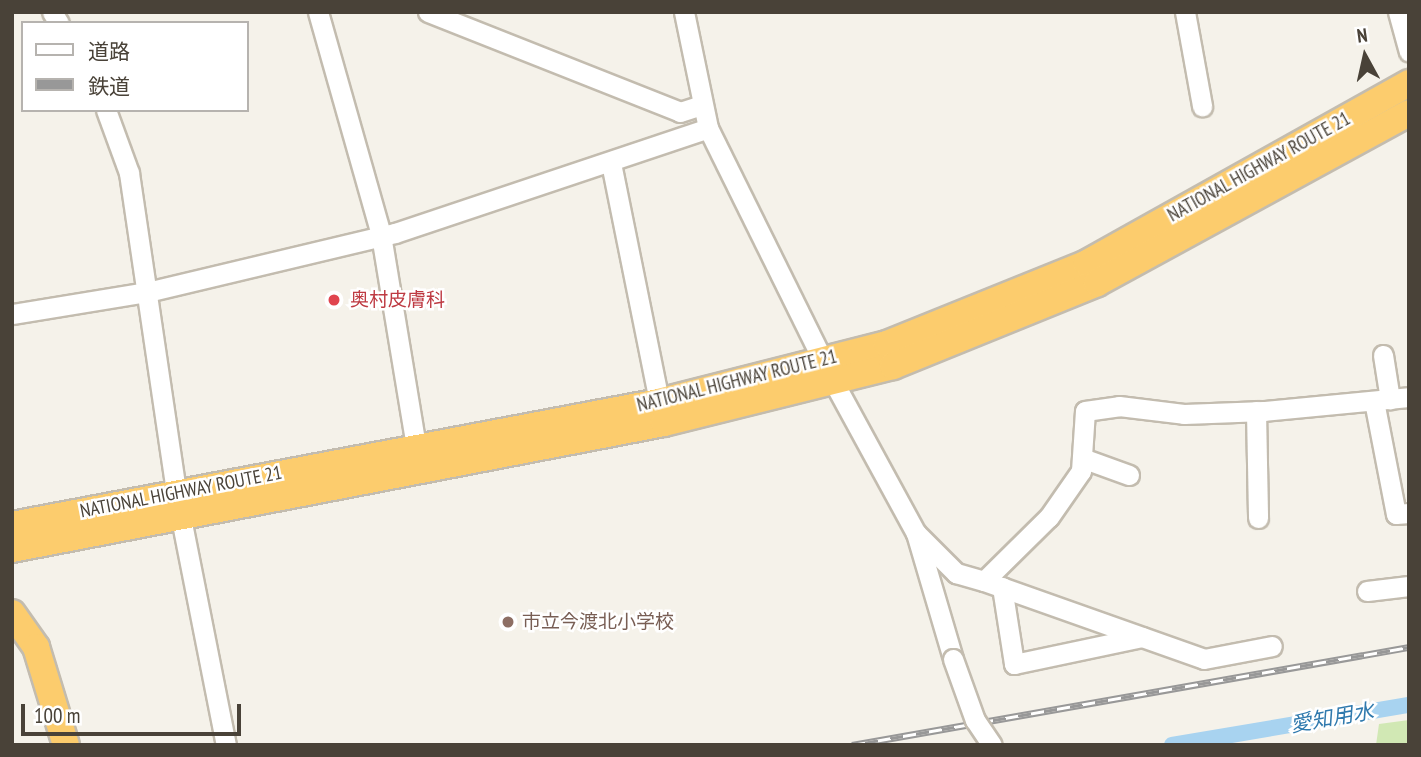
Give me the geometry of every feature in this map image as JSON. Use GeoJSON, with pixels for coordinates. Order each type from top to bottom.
{"type":"FeatureCollection","features":[{"type":"Feature","properties":{"kind":"highway","name":"NATIONAL HIGHWAY ROUTE 21"},"geometry":{"type":"LineString","coordinates":[[12,525],[116,505],[178,503],[664,423],[828,371],[1087,263],[1409,83]]}},
{"type":"Feature","properties":{"kind":"highway","name":"NATIONAL HIGHWAY ROUTE 21"},"geometry":{"type":"LineString","coordinates":[[12,548],[136,523],[178,503],[416,447],[828,371],[893,366],[1097,283],[1409,113]]}},
{"type":"Feature","properties":{"kind":"highway"},"geometry":{"type":"LineString","coordinates":[[12,515],[104,503],[116,505]]}},
{"type":"Feature","properties":{"kind":"highway"},"geometry":{"type":"LineString","coordinates":[[12,566],[41,555],[104,541],[136,523]]}},
{"type":"Feature","properties":{"kind":"highway"},"geometry":{"type":"LineString","coordinates":[[12,613],[36,647],[66,745]]}},
{"type":"Feature","properties":{"kind":"street"},"geometry":{"type":"LineString","coordinates":[[318,12],[381,235],[416,447]]}},
{"type":"Feature","properties":{"kind":"street"},"geometry":{"type":"LineString","coordinates":[[428,12],[680,112],[701,105]]}},
{"type":"Feature","properties":{"kind":"street"},"geometry":{"type":"LineString","coordinates":[[684,12],[701,105],[708,128],[828,371],[916,533],[953,659],[975,720],[992,745]]}},
{"type":"Feature","properties":{"kind":"street"},"geometry":{"type":"LineString","coordinates":[[1185,12],[1202,106]]}},
{"type":"Feature","properties":{"kind":"street"},"geometry":{"type":"LineString","coordinates":[[1398,12],[1409,52]]}},
{"type":"Feature","properties":{"kind":"street"},"geometry":{"type":"LineString","coordinates":[[107,112],[129,173],[178,503],[226,745]]}},
{"type":"Feature","properties":{"kind":"street"},"geometry":{"type":"LineString","coordinates":[[12,314],[147,292],[381,235],[611,163],[708,128]]}},
{"type":"Feature","properties":{"kind":"street"},"geometry":{"type":"LineString","coordinates":[[611,163],[659,402]]}},
{"type":"Feature","properties":{"kind":"street"},"geometry":{"type":"LineString","coordinates":[[1383,355],[1391,399],[1396,514],[1409,513]]}},
{"type":"Feature","properties":{"kind":"street"},"geometry":{"type":"LineString","coordinates":[[993,584],[1049,517],[1081,471],[1085,411],[1119,406],[1184,414],[1256,411],[1391,399]]}},
{"type":"Feature","properties":{"kind":"street"},"geometry":{"type":"LineString","coordinates":[[1256,411],[1258,517]]}},
{"type":"Feature","properties":{"kind":"street"},"geometry":{"type":"LineString","coordinates":[[1082,458],[1129,475]]}},
{"type":"Feature","properties":{"kind":"street"},"geometry":{"type":"LineString","coordinates":[[916,533],[956,573],[1204,659],[1272,646]]}},
{"type":"Feature","properties":{"kind":"street"},"geometry":{"type":"LineString","coordinates":[[993,584],[1014,664],[1142,637]]}},
{"type":"Feature","properties":{"kind":"street"},"geometry":{"type":"LineString","coordinates":[[1367,591],[1409,586]]}},
{"type":"Feature","properties":{"kind":"green space"},"geometry":{"type":"Polygon","coordinates":[[[1409,720],[1409,745],[1376,745],[1379,724],[1409,720]]]}},
{"type":"Feature","properties":{"kind":"waterway","name":"愛知用水"},"geometry":{"type":"LineString","coordinates":[[1172,745],[1409,705]]}},
{"type":"Feature","properties":{"kind":"railway"},"geometry":{"type":"LineString","coordinates":[[852,745],[1409,647]]}},
{"type":"Feature","properties":{"kind":"place","name":"奥村皮膚科"},"geometry":{"type":"Point","coordinates":[334,300]}},
{"type":"Feature","properties":{"kind":"place","name":"市立今渡北小学校"},"geometry":{"type":"Point","coordinates":[508,622]}}]}
